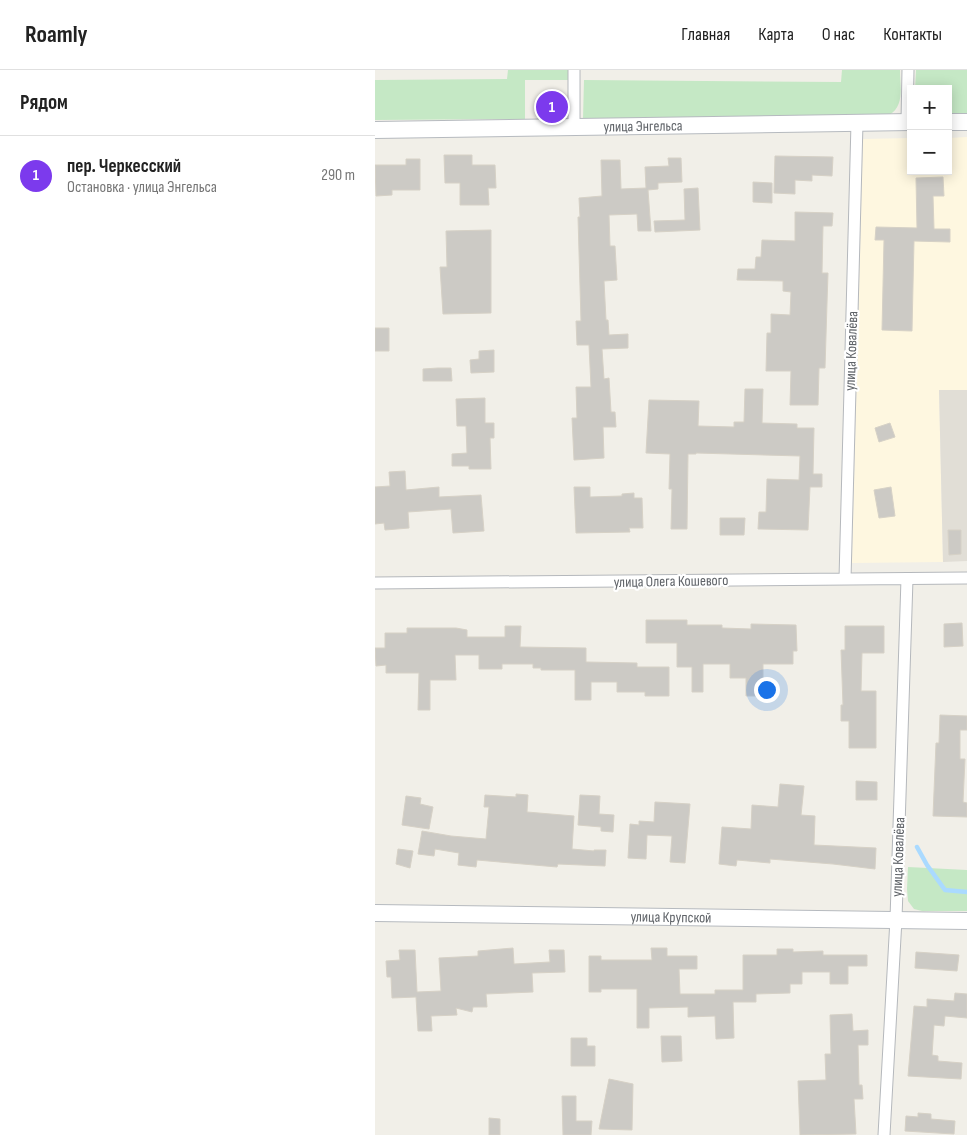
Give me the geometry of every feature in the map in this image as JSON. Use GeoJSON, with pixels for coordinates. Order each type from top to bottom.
{"type":"FeatureCollection","features":[{"type":"Feature","properties":{"kind":"street"},"geometry":{"type":"LineString","coordinates":[[574,70],[574,127]]}},
{"type":"Feature","properties":{"kind":"street"},"geometry":{"type":"LineString","coordinates":[[908,70],[908,85]]}},
{"type":"Feature","properties":{"kind":"street","name":"улица Ковалёва"},"geometry":{"type":"LineString","coordinates":[[845,579],[857,122]]}},
{"type":"Feature","properties":{"kind":"street","name":"улица Энгельса"},"geometry":{"type":"LineString","coordinates":[[375,130],[907,122]]}},
{"type":"Feature","properties":{"kind":"street"},"geometry":{"type":"LineString","coordinates":[[952,122],[967,122]]}},
{"type":"Feature","properties":{"kind":"street","name":"улица Олега Кошевого"},"geometry":{"type":"LineString","coordinates":[[375,583],[967,578]]}},
{"type":"Feature","properties":{"kind":"street","name":"улица Ковалёва"},"geometry":{"type":"LineString","coordinates":[[884,1135],[896,919],[907,579]]}},
{"type":"Feature","properties":{"kind":"street","name":"улица Крупской"},"geometry":{"type":"LineString","coordinates":[[375,914],[967,921]]}},
{"type":"Feature","properties":{"kind":"shaded area"},"geometry":{"type":"Polygon","coordinates":[[[967,137],[967,390],[939,391],[943,562],[852,563],[863,139],[907,138],[907,175],[952,175],[952,138],[967,137]]]}},
{"type":"Feature","properties":{"kind":"shaded area"},"geometry":{"type":"Polygon","coordinates":[[[939,390],[967,390],[967,561],[943,562],[939,390]]]}},
{"type":"Feature","properties":{"kind":"green space"},"geometry":{"type":"Polygon","coordinates":[[[508,70],[569,70],[569,80],[525,80],[525,119],[375,120],[375,80],[507,79],[508,70]]]}},
{"type":"Feature","properties":{"kind":"green space"},"geometry":{"type":"Polygon","coordinates":[[[842,70],[900,70],[901,95],[894,111],[889,115],[583,119],[584,80],[841,82],[842,70]]]}},
{"type":"Feature","properties":{"kind":"green space"},"geometry":{"type":"Polygon","coordinates":[[[916,70],[967,70],[967,114],[952,114],[952,85],[915,85],[916,70]]]}},
{"type":"Feature","properties":{"kind":"green space"},"geometry":{"type":"Polygon","coordinates":[[[908,867],[967,870],[967,911],[922,911],[914,909],[908,901],[908,867]]]}},
{"type":"Feature","properties":{"kind":"building"},"geometry":{"type":"Polygon","coordinates":[[[444,155],[472,155],[472,165],[495,165],[496,188],[488,188],[489,205],[460,205],[460,183],[445,183],[444,155]]]}},
{"type":"Feature","properties":{"kind":"building"},"geometry":{"type":"Polygon","coordinates":[[[775,156],[833,157],[832,176],[812,175],[812,181],[795,180],[795,194],[774,193],[775,156]]]}},
{"type":"Feature","properties":{"kind":"building"},"geometry":{"type":"Polygon","coordinates":[[[668,158],[681,158],[682,182],[658,183],[658,189],[648,190],[651,231],[638,231],[637,214],[609,215],[610,246],[615,246],[617,280],[604,281],[606,320],[608,320],[609,335],[628,334],[628,348],[602,349],[604,379],[609,378],[611,412],[615,412],[616,427],[603,427],[604,458],[574,460],[572,418],[577,418],[576,387],[591,387],[589,345],[577,345],[576,321],[581,321],[579,198],[602,196],[601,160],[620,160],[621,189],[646,188],[645,167],[669,166],[668,158]]]}},
{"type":"Feature","properties":{"kind":"building"},"geometry":{"type":"Polygon","coordinates":[[[406,159],[420,159],[420,190],[392,190],[392,195],[376,196],[375,165],[406,165],[406,159]]]}},
{"type":"Feature","properties":{"kind":"building"},"geometry":{"type":"Polygon","coordinates":[[[943,177],[944,196],[933,196],[934,229],[950,229],[950,242],[914,241],[912,331],[882,330],[884,240],[875,240],[876,227],[917,228],[916,178],[943,177]]]}},
{"type":"Feature","properties":{"kind":"building"},"geometry":{"type":"Polygon","coordinates":[[[753,182],[772,183],[772,203],[753,202],[753,182]]]}},
{"type":"Feature","properties":{"kind":"building"},"geometry":{"type":"Polygon","coordinates":[[[698,188],[700,230],[655,232],[654,221],[685,220],[684,189],[698,188]]]}},
{"type":"Feature","properties":{"kind":"building"},"geometry":{"type":"Polygon","coordinates":[[[795,212],[833,213],[832,226],[823,226],[822,273],[828,273],[825,368],[819,368],[818,405],[790,405],[791,371],[766,371],[767,333],[771,333],[771,314],[790,315],[791,292],[783,291],[783,281],[737,280],[738,269],[755,269],[756,257],[761,257],[762,240],[795,241],[795,212]]]}},
{"type":"Feature","properties":{"kind":"building"},"geometry":{"type":"Polygon","coordinates":[[[491,230],[491,313],[443,314],[440,267],[447,267],[446,231],[491,230]]]}},
{"type":"Feature","properties":{"kind":"building"},"geometry":{"type":"Polygon","coordinates":[[[375,328],[389,328],[389,351],[375,351],[375,328]]]}},
{"type":"Feature","properties":{"kind":"building"},"geometry":{"type":"Polygon","coordinates":[[[494,350],[494,372],[471,373],[470,360],[479,359],[479,351],[494,350]]]}},
{"type":"Feature","properties":{"kind":"building"},"geometry":{"type":"Polygon","coordinates":[[[451,368],[452,381],[423,381],[423,369],[451,368]]]}},
{"type":"Feature","properties":{"kind":"building"},"geometry":{"type":"Polygon","coordinates":[[[745,389],[763,389],[762,423],[797,424],[797,428],[814,428],[813,474],[822,474],[822,487],[810,487],[808,530],[758,529],[759,512],[766,512],[767,479],[799,480],[800,456],[696,453],[688,454],[687,529],[671,529],[672,489],[669,489],[670,454],[646,453],[649,400],[699,401],[698,426],[734,427],[734,422],[744,422],[745,389]]]}},
{"type":"Feature","properties":{"kind":"building"},"geometry":{"type":"Polygon","coordinates":[[[485,398],[485,423],[494,423],[494,438],[490,438],[491,469],[469,469],[469,466],[452,466],[452,454],[467,453],[466,426],[457,426],[456,399],[485,398]]]}},
{"type":"Feature","properties":{"kind":"building"},"geometry":{"type":"Polygon","coordinates":[[[890,423],[895,437],[879,442],[875,428],[890,423]]]}},
{"type":"Feature","properties":{"kind":"building"},"geometry":{"type":"Polygon","coordinates":[[[405,471],[406,490],[439,487],[439,497],[481,495],[484,531],[453,533],[451,509],[408,512],[409,528],[385,530],[384,523],[375,524],[375,487],[390,486],[389,472],[405,471]]]}},
{"type":"Feature","properties":{"kind":"building"},"geometry":{"type":"Polygon","coordinates":[[[574,487],[590,487],[590,497],[622,496],[622,494],[634,493],[634,498],[642,498],[643,528],[629,528],[630,532],[576,533],[574,487]]]}},
{"type":"Feature","properties":{"kind":"building"},"geometry":{"type":"Polygon","coordinates":[[[891,487],[895,516],[879,518],[874,490],[891,487]]]}},
{"type":"Feature","properties":{"kind":"building"},"geometry":{"type":"Polygon","coordinates":[[[720,518],[745,518],[744,535],[720,535],[720,518]]]}},
{"type":"Feature","properties":{"kind":"building"},"geometry":{"type":"Polygon","coordinates":[[[948,530],[961,530],[961,554],[949,555],[948,530]]]}},
{"type":"Feature","properties":{"kind":"building"},"geometry":{"type":"Polygon","coordinates":[[[646,620],[687,620],[687,625],[722,625],[722,628],[751,629],[751,624],[796,625],[797,651],[793,651],[793,664],[763,664],[763,696],[746,696],[746,678],[730,678],[730,664],[703,664],[703,692],[692,692],[692,667],[677,667],[677,643],[646,643],[646,620]]]}},
{"type":"Feature","properties":{"kind":"building"},"geometry":{"type":"Polygon","coordinates":[[[962,623],[963,646],[944,647],[944,624],[962,623]]]}},
{"type":"Feature","properties":{"kind":"building"},"geometry":{"type":"Polygon","coordinates":[[[505,626],[521,626],[520,647],[586,648],[586,662],[637,663],[637,667],[669,667],[669,696],[645,696],[645,692],[617,692],[617,682],[591,682],[591,700],[575,700],[575,670],[541,670],[541,668],[533,668],[533,664],[502,664],[502,669],[479,669],[479,655],[455,655],[456,680],[430,680],[430,710],[418,710],[419,673],[386,673],[386,665],[376,666],[375,648],[385,648],[385,633],[407,633],[407,628],[456,628],[467,630],[467,637],[505,637],[505,626]]]}},
{"type":"Feature","properties":{"kind":"building"},"geometry":{"type":"Polygon","coordinates":[[[845,626],[884,626],[884,653],[862,653],[861,691],[876,691],[876,748],[849,748],[849,721],[841,721],[841,705],[843,705],[841,650],[845,650],[845,626]]]}},
{"type":"Feature","properties":{"kind":"building"},"geometry":{"type":"Polygon","coordinates":[[[940,715],[967,716],[967,730],[960,730],[960,759],[965,759],[963,802],[967,803],[967,817],[933,816],[936,743],[939,743],[940,715]]]}},
{"type":"Feature","properties":{"kind":"building"},"geometry":{"type":"Polygon","coordinates":[[[856,781],[877,782],[877,800],[856,800],[856,781]]]}},
{"type":"Feature","properties":{"kind":"building"},"geometry":{"type":"Polygon","coordinates":[[[780,784],[804,786],[801,815],[815,816],[814,845],[876,848],[875,869],[770,859],[770,863],[737,860],[736,866],[719,864],[722,827],[751,829],[752,805],[778,807],[780,784]]]}},
{"type":"Feature","properties":{"kind":"building"},"geometry":{"type":"Polygon","coordinates":[[[516,794],[528,795],[527,812],[574,816],[572,849],[606,850],[605,866],[558,864],[557,867],[477,860],[476,867],[458,865],[459,853],[435,849],[434,856],[418,854],[422,831],[486,839],[489,807],[484,807],[485,795],[516,797],[516,794]]]}},
{"type":"Feature","properties":{"kind":"building"},"geometry":{"type":"Polygon","coordinates":[[[580,795],[600,796],[599,814],[614,815],[613,832],[601,831],[601,827],[578,825],[580,795]]]}},
{"type":"Feature","properties":{"kind":"building"},"geometry":{"type":"Polygon","coordinates":[[[406,796],[421,798],[420,804],[433,807],[429,829],[402,825],[406,796]]]}},
{"type":"Feature","properties":{"kind":"building"},"geometry":{"type":"Polygon","coordinates":[[[655,802],[690,804],[685,863],[670,862],[672,836],[647,835],[646,859],[628,858],[630,824],[639,825],[639,821],[654,822],[655,802]]]}},
{"type":"Feature","properties":{"kind":"building"},"geometry":{"type":"Polygon","coordinates":[[[398,849],[413,851],[410,868],[396,864],[398,849]]]}},
{"type":"Feature","properties":{"kind":"building"},"geometry":{"type":"Polygon","coordinates":[[[513,948],[514,964],[550,962],[549,950],[564,950],[565,972],[532,973],[533,992],[486,994],[487,1007],[473,1007],[472,1012],[456,1008],[457,1015],[431,1016],[432,1031],[418,1031],[416,997],[392,998],[391,977],[387,977],[386,961],[400,960],[399,950],[415,950],[417,992],[441,991],[439,958],[478,956],[478,951],[513,948]]]}},
{"type":"Feature","properties":{"kind":"building"},"geometry":{"type":"Polygon","coordinates":[[[651,948],[667,948],[667,956],[697,956],[697,969],[679,969],[680,994],[715,994],[715,990],[743,990],[743,955],[777,955],[777,949],[793,949],[793,952],[823,951],[823,955],[867,955],[867,966],[848,966],[848,984],[830,984],[830,972],[802,972],[802,984],[790,984],[790,993],[756,994],[756,1002],[733,1002],[734,1038],[716,1039],[715,1016],[688,1017],[688,1007],[649,1008],[649,1028],[637,1028],[637,989],[601,989],[601,992],[589,992],[589,956],[601,956],[601,960],[652,960],[651,948]]]}},
{"type":"Feature","properties":{"kind":"building"},"geometry":{"type":"Polygon","coordinates":[[[916,952],[959,955],[957,971],[915,968],[916,952]]]}},
{"type":"Feature","properties":{"kind":"building"},"geometry":{"type":"Polygon","coordinates":[[[955,993],[967,994],[967,1018],[945,1016],[944,1026],[934,1025],[932,1055],[938,1056],[938,1061],[962,1063],[961,1079],[908,1076],[914,1006],[927,1007],[927,999],[954,1001],[955,993]]]}},
{"type":"Feature","properties":{"kind":"building"},"geometry":{"type":"Polygon","coordinates":[[[852,1014],[853,1031],[868,1030],[868,1045],[858,1045],[859,1085],[862,1085],[863,1099],[854,1099],[856,1134],[800,1135],[798,1081],[826,1080],[825,1054],[831,1054],[830,1015],[852,1014]]]}},
{"type":"Feature","properties":{"kind":"building"},"geometry":{"type":"Polygon","coordinates":[[[661,1036],[681,1036],[682,1061],[662,1062],[661,1036]]]}},
{"type":"Feature","properties":{"kind":"building"},"geometry":{"type":"Polygon","coordinates":[[[571,1038],[587,1038],[587,1046],[595,1046],[595,1066],[571,1066],[571,1038]]]}},
{"type":"Feature","properties":{"kind":"building"},"geometry":{"type":"Polygon","coordinates":[[[609,1079],[633,1084],[632,1130],[599,1129],[609,1079]]]}},
{"type":"Feature","properties":{"kind":"building"},"geometry":{"type":"Polygon","coordinates":[[[562,1096],[576,1096],[576,1121],[592,1121],[591,1135],[563,1135],[562,1096]]]}},
{"type":"Feature","properties":{"kind":"building"},"geometry":{"type":"Polygon","coordinates":[[[918,1113],[931,1114],[931,1119],[955,1121],[954,1134],[905,1131],[906,1116],[918,1117],[918,1113]]]}},
{"type":"Feature","properties":{"kind":"building"},"geometry":{"type":"Polygon","coordinates":[[[489,1118],[500,1119],[500,1135],[489,1135],[489,1118]]]}},
{"type":"Feature","properties":{"kind":"waterway"},"geometry":{"type":"LineString","coordinates":[[917,847],[945,890],[967,892]]}},
{"type":"Feature","properties":{"kind":"place","name":"пер. Черкесский"},"geometry":{"type":"Point","coordinates":[552,107]}}]}
